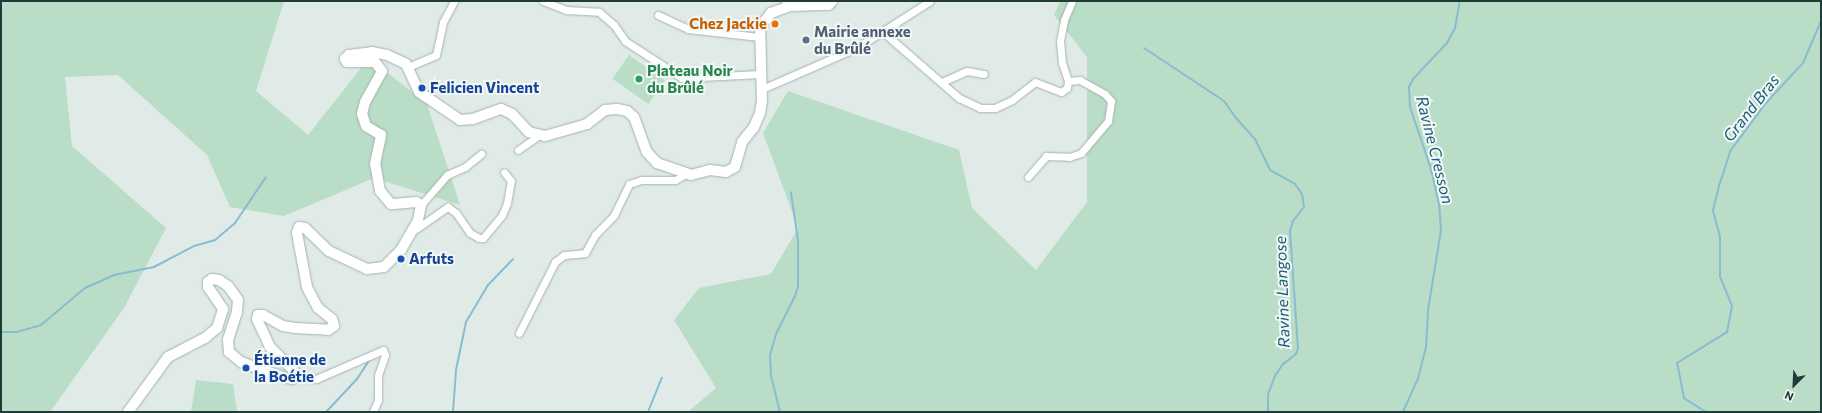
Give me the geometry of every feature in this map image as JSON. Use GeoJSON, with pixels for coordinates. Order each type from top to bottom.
{"type":"FeatureCollection","features":[{"type":"Feature","properties":{"kind":"main road"},"geometry":{"type":"LineString","coordinates":[[128,412],[168,357],[205,338],[217,328],[223,309],[208,288],[208,282],[212,279],[219,280],[228,286],[238,300],[237,312],[228,339],[229,352],[241,362],[283,377],[296,377],[295,372],[270,347],[257,319],[258,315],[262,315],[284,326],[295,328],[328,330],[334,326],[332,319],[318,308],[307,287],[298,229],[304,227],[330,251],[368,269],[384,267],[394,260],[418,220],[421,205],[416,202],[391,204],[380,190],[375,164],[381,135],[366,126],[362,114],[365,102],[380,77],[381,67],[375,62],[351,64],[345,60],[349,55],[372,52],[386,55],[408,67],[411,79],[420,92],[460,120],[473,119],[496,109],[506,110],[522,127],[538,136],[587,124],[605,110],[622,110],[634,117],[641,140],[651,157],[657,163],[686,174],[733,170],[738,162],[742,142],[758,120],[762,101],[760,74],[760,27],[767,15],[789,4]]}},
{"type":"Feature","properties":{"kind":"street"},"geometry":{"type":"LineString","coordinates":[[408,67],[436,54],[443,22],[454,1]]}},
{"type":"Feature","properties":{"kind":"street"},"geometry":{"type":"LineString","coordinates":[[543,1],[566,10],[599,12],[614,25],[625,41],[682,78],[760,74]]}},
{"type":"Feature","properties":{"kind":"street"},"geometry":{"type":"LineString","coordinates":[[789,4],[811,6],[828,4],[832,1]]}},
{"type":"Feature","properties":{"kind":"street"},"geometry":{"type":"LineString","coordinates":[[762,89],[843,54],[883,32],[930,1]]}},
{"type":"Feature","properties":{"kind":"street"},"geometry":{"type":"LineString","coordinates":[[883,32],[964,102],[987,109],[1002,106],[1033,83],[1041,83],[1061,92],[1067,88],[1068,81],[1062,63],[1060,41],[1064,20],[1072,1]]}},
{"type":"Feature","properties":{"kind":"street"},"geometry":{"type":"LineString","coordinates":[[658,16],[688,29],[760,37]]}},
{"type":"Feature","properties":{"kind":"street"},"geometry":{"type":"LineString","coordinates":[[942,82],[967,71],[984,74]]}},
{"type":"Feature","properties":{"kind":"street"},"geometry":{"type":"LineString","coordinates":[[1028,177],[1046,156],[1069,157],[1082,152],[1108,121],[1111,101],[1105,94],[1080,80],[1068,81]]}},
{"type":"Feature","properties":{"kind":"street"},"geometry":{"type":"LineString","coordinates":[[518,150],[538,136]]}},
{"type":"Feature","properties":{"kind":"street"},"geometry":{"type":"LineString","coordinates":[[421,205],[447,175],[465,167],[481,154]]}},
{"type":"Feature","properties":{"kind":"street"},"geometry":{"type":"LineString","coordinates":[[408,237],[421,224],[448,207],[456,213],[470,233],[479,238],[483,238],[502,215],[507,203],[510,181],[504,172]]}},
{"type":"Feature","properties":{"kind":"street"},"geometry":{"type":"LineString","coordinates":[[519,333],[555,262],[560,256],[578,255],[588,249],[595,235],[614,215],[629,184],[641,180],[675,180],[686,174]]}},
{"type":"Feature","properties":{"kind":"street"},"geometry":{"type":"LineString","coordinates":[[296,377],[316,379],[382,350],[386,355],[378,375],[378,400],[373,412]]}},
{"type":"Feature","properties":{"kind":"green space"},"geometry":{"type":"Polygon","coordinates":[[[1,1],[284,1],[256,91],[308,135],[369,58],[427,104],[460,205],[374,178],[284,216],[230,207],[207,155],[118,75],[65,77],[72,146],[166,228],[124,308],[50,412],[1,412],[1,1]]]}},
{"type":"Feature","properties":{"kind":"green space"},"geometry":{"type":"Polygon","coordinates":[[[1060,1],[1821,1],[1821,412],[688,412],[716,388],[674,320],[699,288],[771,274],[798,228],[763,133],[788,91],[959,150],[972,208],[1036,270],[1087,202],[1087,57],[1054,15],[1060,1]]]}},
{"type":"Feature","properties":{"kind":"green space","name":"Plateau Noir du Brûlé"},"geometry":{"type":"Polygon","coordinates":[[[629,55],[665,80],[648,104],[612,79],[629,55]]]}},
{"type":"Feature","properties":{"kind":"green space"},"geometry":{"type":"Polygon","coordinates":[[[196,380],[233,384],[237,412],[191,412],[196,380]]]}},
{"type":"Feature","properties":{"kind":"waterway","name":"Ravine Cresson"},"geometry":{"type":"LineString","coordinates":[[1403,412],[1418,379],[1426,348],[1428,310],[1441,231],[1439,204],[1430,166],[1410,107],[1409,87],[1413,79],[1447,43],[1455,28],[1460,1]]}},
{"type":"Feature","properties":{"kind":"waterway","name":"Grand Bras"},"geometry":{"type":"LineString","coordinates":[[1706,412],[1684,398],[1677,363],[1727,332],[1732,306],[1720,277],[1720,237],[1713,210],[1719,186],[1731,150],[1765,104],[1803,63],[1821,21]]}},
{"type":"Feature","properties":{"kind":"waterway","name":"Ravine Langose"},"geometry":{"type":"LineString","coordinates":[[1144,48],[1224,101],[1236,118],[1255,139],[1270,170],[1295,184],[1302,194],[1304,207],[1293,221],[1290,231],[1298,348],[1296,354],[1283,364],[1275,376],[1268,394],[1268,412]]}},
{"type":"Feature","properties":{"kind":"waterway"},"geometry":{"type":"LineString","coordinates":[[1,332],[17,332],[41,325],[85,288],[114,275],[154,267],[194,246],[215,240],[235,223],[266,177]]}},
{"type":"Feature","properties":{"kind":"waterway"},"geometry":{"type":"LineString","coordinates":[[780,412],[771,375],[770,355],[776,334],[795,296],[798,286],[798,240],[791,193]]}},
{"type":"Feature","properties":{"kind":"waterway"},"geometry":{"type":"LineString","coordinates":[[453,412],[456,370],[466,322],[488,285],[513,259]]}},
{"type":"Feature","properties":{"kind":"waterway","name":"Ravine Cresson"},"geometry":{"type":"LineString","coordinates":[[326,412],[357,379],[370,359]]}},
{"type":"Feature","properties":{"kind":"waterway"},"geometry":{"type":"LineString","coordinates":[[648,412],[662,378]]}},
{"type":"Feature","properties":{"kind":"place","name":"Chez Jackie"},"geometry":{"type":"Point","coordinates":[775,24]}},
{"type":"Feature","properties":{"kind":"place","name":"Mairie annexe du Brûlé"},"geometry":{"type":"Point","coordinates":[806,40]}},
{"type":"Feature","properties":{"kind":"place","name":"Plateau Noir du Brûlé"},"geometry":{"type":"Point","coordinates":[639,79]}},
{"type":"Feature","properties":{"kind":"place","name":"Felicien Vincent"},"geometry":{"type":"Point","coordinates":[422,88]}},
{"type":"Feature","properties":{"kind":"place","name":"Arfuts"},"geometry":{"type":"Point","coordinates":[401,259]}},
{"type":"Feature","properties":{"kind":"place","name":"Étienne de la Boétie"},"geometry":{"type":"Point","coordinates":[246,368]}}]}
